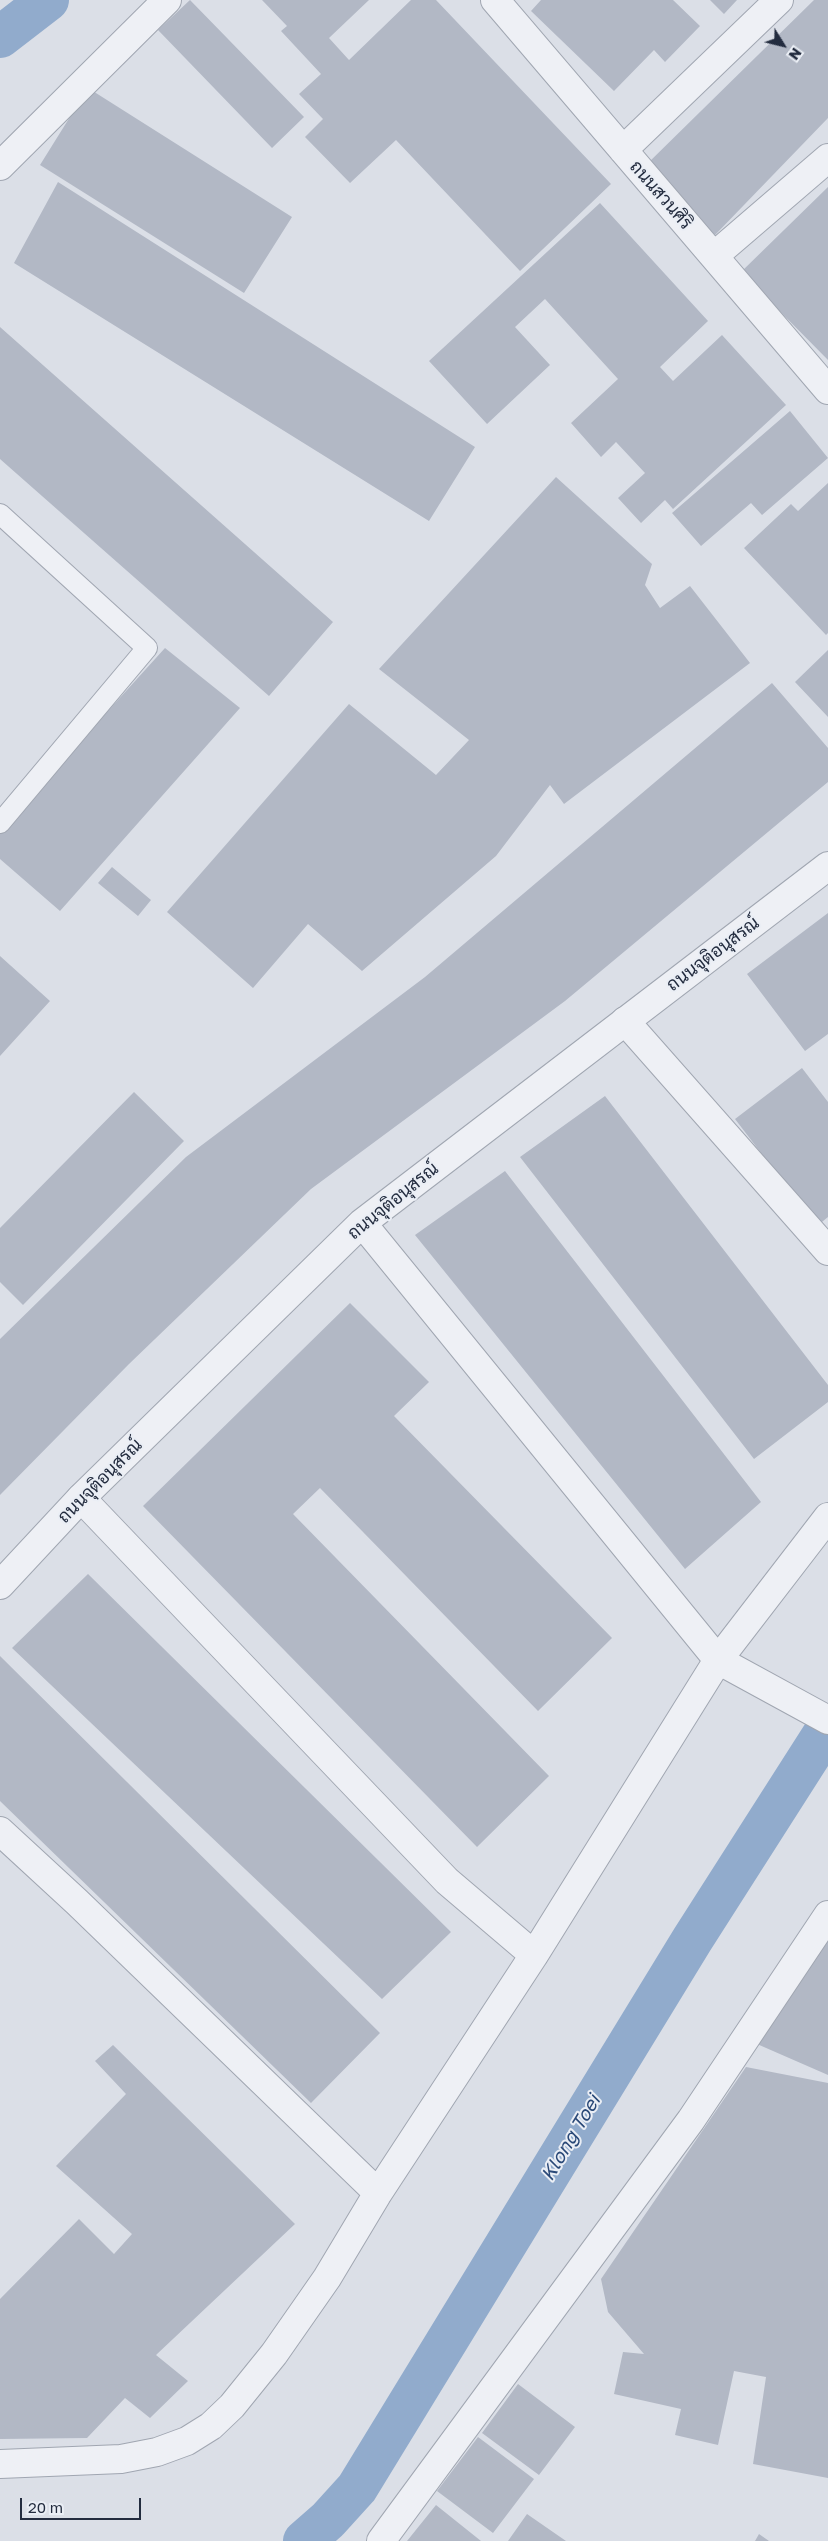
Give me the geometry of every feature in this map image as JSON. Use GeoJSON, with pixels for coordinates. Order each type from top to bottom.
{"type":"FeatureCollection","features":[{"type":"Feature","properties":{"kind":"street"},"geometry":{"type":"LineString","coordinates":[[0,166],[167,0]]}},
{"type":"Feature","properties":{"kind":"street","name":"ถนนสวนศิริ"},"geometry":{"type":"LineString","coordinates":[[494,0],[828,390]]}},
{"type":"Feature","properties":{"kind":"street"},"geometry":{"type":"LineString","coordinates":[[623,150],[779,0]]}},
{"type":"Feature","properties":{"kind":"street"},"geometry":{"type":"LineString","coordinates":[[714,256],[828,158]]}},
{"type":"Feature","properties":{"kind":"street","name":"ถนนจุติอนุสรณ์"},"geometry":{"type":"LineString","coordinates":[[0,1585],[81,1498],[362,1223],[828,866]]}},
{"type":"Feature","properties":{"kind":"street"},"geometry":{"type":"LineString","coordinates":[[625,1021],[828,1251]]}},
{"type":"Feature","properties":{"kind":"street"},"geometry":{"type":"LineString","coordinates":[[362,1223],[718,1660],[828,1720]]}},
{"type":"Feature","properties":{"kind":"street"},"geometry":{"type":"LineString","coordinates":[[81,1498],[447,1881],[534,1955]]}},
{"type":"Feature","properties":{"kind":"street"},"geometry":{"type":"LineString","coordinates":[[0,2464],[122,2459],[157,2452],[187,2441],[211,2426],[232,2406],[274,2354],[327,2278],[378,2193],[534,1955],[718,1660],[828,1517]]}},
{"type":"Feature","properties":{"kind":"street"},"geometry":{"type":"LineString","coordinates":[[0,1831],[84,1909],[378,2193]]}},
{"type":"Feature","properties":{"kind":"street"},"geometry":{"type":"LineString","coordinates":[[380,2541],[691,2120],[828,1915]]}},
{"type":"Feature","properties":{"kind":"lane"},"geometry":{"type":"LineString","coordinates":[[0,514],[147,648],[0,823]]}},
{"type":"Feature","properties":{"kind":"building"},"geometry":{"type":"Polygon","coordinates":[[[190,0],[304,117],[272,148],[158,30],[190,0]]]}},
{"type":"Feature","properties":{"kind":"building"},"geometry":{"type":"Polygon","coordinates":[[[262,0],[369,0],[329,38],[349,60],[411,0],[436,0],[611,184],[520,271],[396,140],[350,183],[305,137],[323,119],[299,94],[321,74],[281,31],[287,26],[262,0]]]}},
{"type":"Feature","properties":{"kind":"building"},"geometry":{"type":"Polygon","coordinates":[[[541,0],[673,0],[700,26],[665,62],[654,50],[614,91],[531,11],[541,0]]]}},
{"type":"Feature","properties":{"kind":"building"},"geometry":{"type":"Polygon","coordinates":[[[710,0],[737,0],[724,14],[710,0]]]}},
{"type":"Feature","properties":{"kind":"building"},"geometry":{"type":"Polygon","coordinates":[[[814,0],[828,0],[828,118],[715,235],[646,165],[814,0]]]}},
{"type":"Feature","properties":{"kind":"building"},"geometry":{"type":"Polygon","coordinates":[[[88,88],[292,217],[244,293],[40,165],[88,88]]]}},
{"type":"Feature","properties":{"kind":"building"},"geometry":{"type":"Polygon","coordinates":[[[58,182],[475,447],[429,521],[14,263],[58,182]]]}},
{"type":"Feature","properties":{"kind":"building"},"geometry":{"type":"Polygon","coordinates":[[[828,187],[828,360],[741,272],[828,187]]]}},
{"type":"Feature","properties":{"kind":"building"},"geometry":{"type":"Polygon","coordinates":[[[600,203],[708,321],[660,367],[673,381],[722,335],[786,405],[673,509],[665,500],[641,523],[618,498],[645,473],[616,442],[601,457],[571,423],[618,379],[545,299],[515,327],[550,365],[487,424],[429,361],[600,203]]]}},
{"type":"Feature","properties":{"kind":"building"},"geometry":{"type":"Polygon","coordinates":[[[0,327],[333,622],[269,696],[0,459],[0,327]]]}},
{"type":"Feature","properties":{"kind":"building"},"geometry":{"type":"Polygon","coordinates":[[[790,411],[828,458],[762,515],[751,503],[701,546],[672,513],[790,411]]]}},
{"type":"Feature","properties":{"kind":"building"},"geometry":{"type":"Polygon","coordinates":[[[556,477],[652,564],[645,585],[660,608],[690,586],[750,663],[564,804],[550,785],[496,856],[362,971],[308,924],[253,988],[167,912],[349,704],[436,775],[469,740],[379,669],[556,477]]]}},
{"type":"Feature","properties":{"kind":"building"},"geometry":{"type":"Polygon","coordinates":[[[828,483],[828,633],[826,635],[744,548],[791,504],[798,511],[828,483]]]}},
{"type":"Feature","properties":{"kind":"building"},"geometry":{"type":"Polygon","coordinates":[[[165,648],[240,708],[60,911],[0,859],[0,830],[165,648]]]}},
{"type":"Feature","properties":{"kind":"building"},"geometry":{"type":"Polygon","coordinates":[[[828,650],[828,717],[795,682],[828,650]]]}},
{"type":"Feature","properties":{"kind":"building"},"geometry":{"type":"Polygon","coordinates":[[[772,683],[828,748],[828,782],[565,1001],[311,1189],[129,1364],[0,1495],[0,1339],[186,1157],[425,977],[772,683]]]}},
{"type":"Feature","properties":{"kind":"building"},"geometry":{"type":"Polygon","coordinates":[[[112,867],[151,900],[138,916],[98,883],[112,867]]]}},
{"type":"Feature","properties":{"kind":"building"},"geometry":{"type":"Polygon","coordinates":[[[828,913],[828,1034],[805,1051],[747,974],[828,913]]]}},
{"type":"Feature","properties":{"kind":"building"},"geometry":{"type":"Polygon","coordinates":[[[0,956],[50,1001],[0,1056],[0,956]]]}},
{"type":"Feature","properties":{"kind":"building"},"geometry":{"type":"Polygon","coordinates":[[[802,1068],[828,1102],[828,1217],[817,1226],[735,1119],[802,1068]]]}},
{"type":"Feature","properties":{"kind":"building"},"geometry":{"type":"Polygon","coordinates":[[[134,1092],[184,1141],[23,1305],[0,1282],[0,1228],[134,1092]]]}},
{"type":"Feature","properties":{"kind":"building"},"geometry":{"type":"Polygon","coordinates":[[[605,1096],[828,1385],[828,1402],[754,1459],[520,1157],[605,1096]]]}},
{"type":"Feature","properties":{"kind":"building"},"geometry":{"type":"Polygon","coordinates":[[[505,1171],[761,1502],[685,1569],[415,1235],[505,1171]]]}},
{"type":"Feature","properties":{"kind":"building"},"geometry":{"type":"Polygon","coordinates":[[[350,1303],[429,1382],[394,1416],[612,1638],[538,1711],[320,1488],[293,1514],[549,1776],[477,1847],[143,1506],[350,1303]]]}},
{"type":"Feature","properties":{"kind":"building"},"geometry":{"type":"Polygon","coordinates":[[[88,1574],[451,1932],[382,1999],[12,1648],[88,1574]]]}},
{"type":"Feature","properties":{"kind":"building"},"geometry":{"type":"Polygon","coordinates":[[[0,1656],[380,2033],[311,2103],[0,1801],[0,1656]]]}},
{"type":"Feature","properties":{"kind":"building"},"geometry":{"type":"Polygon","coordinates":[[[828,1936],[828,2075],[757,2044],[828,1936]]]}},
{"type":"Feature","properties":{"kind":"building"},"geometry":{"type":"Polygon","coordinates":[[[113,2045],[295,2224],[156,2355],[188,2381],[150,2418],[125,2398],[87,2438],[0,2439],[0,2299],[79,2219],[114,2254],[132,2234],[56,2166],[126,2094],[95,2061],[113,2045]]]}},
{"type":"Feature","properties":{"kind":"building"},"geometry":{"type":"Polygon","coordinates":[[[746,2067],[828,2083],[828,2478],[753,2464],[766,2377],[734,2371],[718,2445],[675,2435],[681,2409],[614,2394],[623,2352],[644,2354],[608,2312],[601,2279],[746,2067]]]}},
{"type":"Feature","properties":{"kind":"building"},"geometry":{"type":"Polygon","coordinates":[[[518,2384],[575,2427],[539,2475],[482,2433],[518,2384]]]}},
{"type":"Feature","properties":{"kind":"building"},"geometry":{"type":"Polygon","coordinates":[[[478,2437],[534,2479],[493,2533],[437,2491],[478,2437]]]}},
{"type":"Feature","properties":{"kind":"building"},"geometry":{"type":"Polygon","coordinates":[[[436,2505],[481,2541],[407,2541],[436,2505]]]}},
{"type":"Feature","properties":{"kind":"building"},"geometry":{"type":"Polygon","coordinates":[[[527,2514],[566,2541],[508,2541],[527,2514]]]}},
{"type":"Feature","properties":{"kind":"building"},"geometry":{"type":"Polygon","coordinates":[[[759,2534],[769,2541],[755,2541],[759,2534]]]}},
{"type":"Feature","properties":{"kind":"waterway","name":"Klong Toei"},"geometry":{"type":"LineString","coordinates":[[0,37],[48,0]]}},
{"type":"Feature","properties":{"kind":"waterway","name":"Klong Toei"},"geometry":{"type":"LineString","coordinates":[[304,2541],[328,2520],[357,2488],[692,1940],[828,1727]]}}]}
